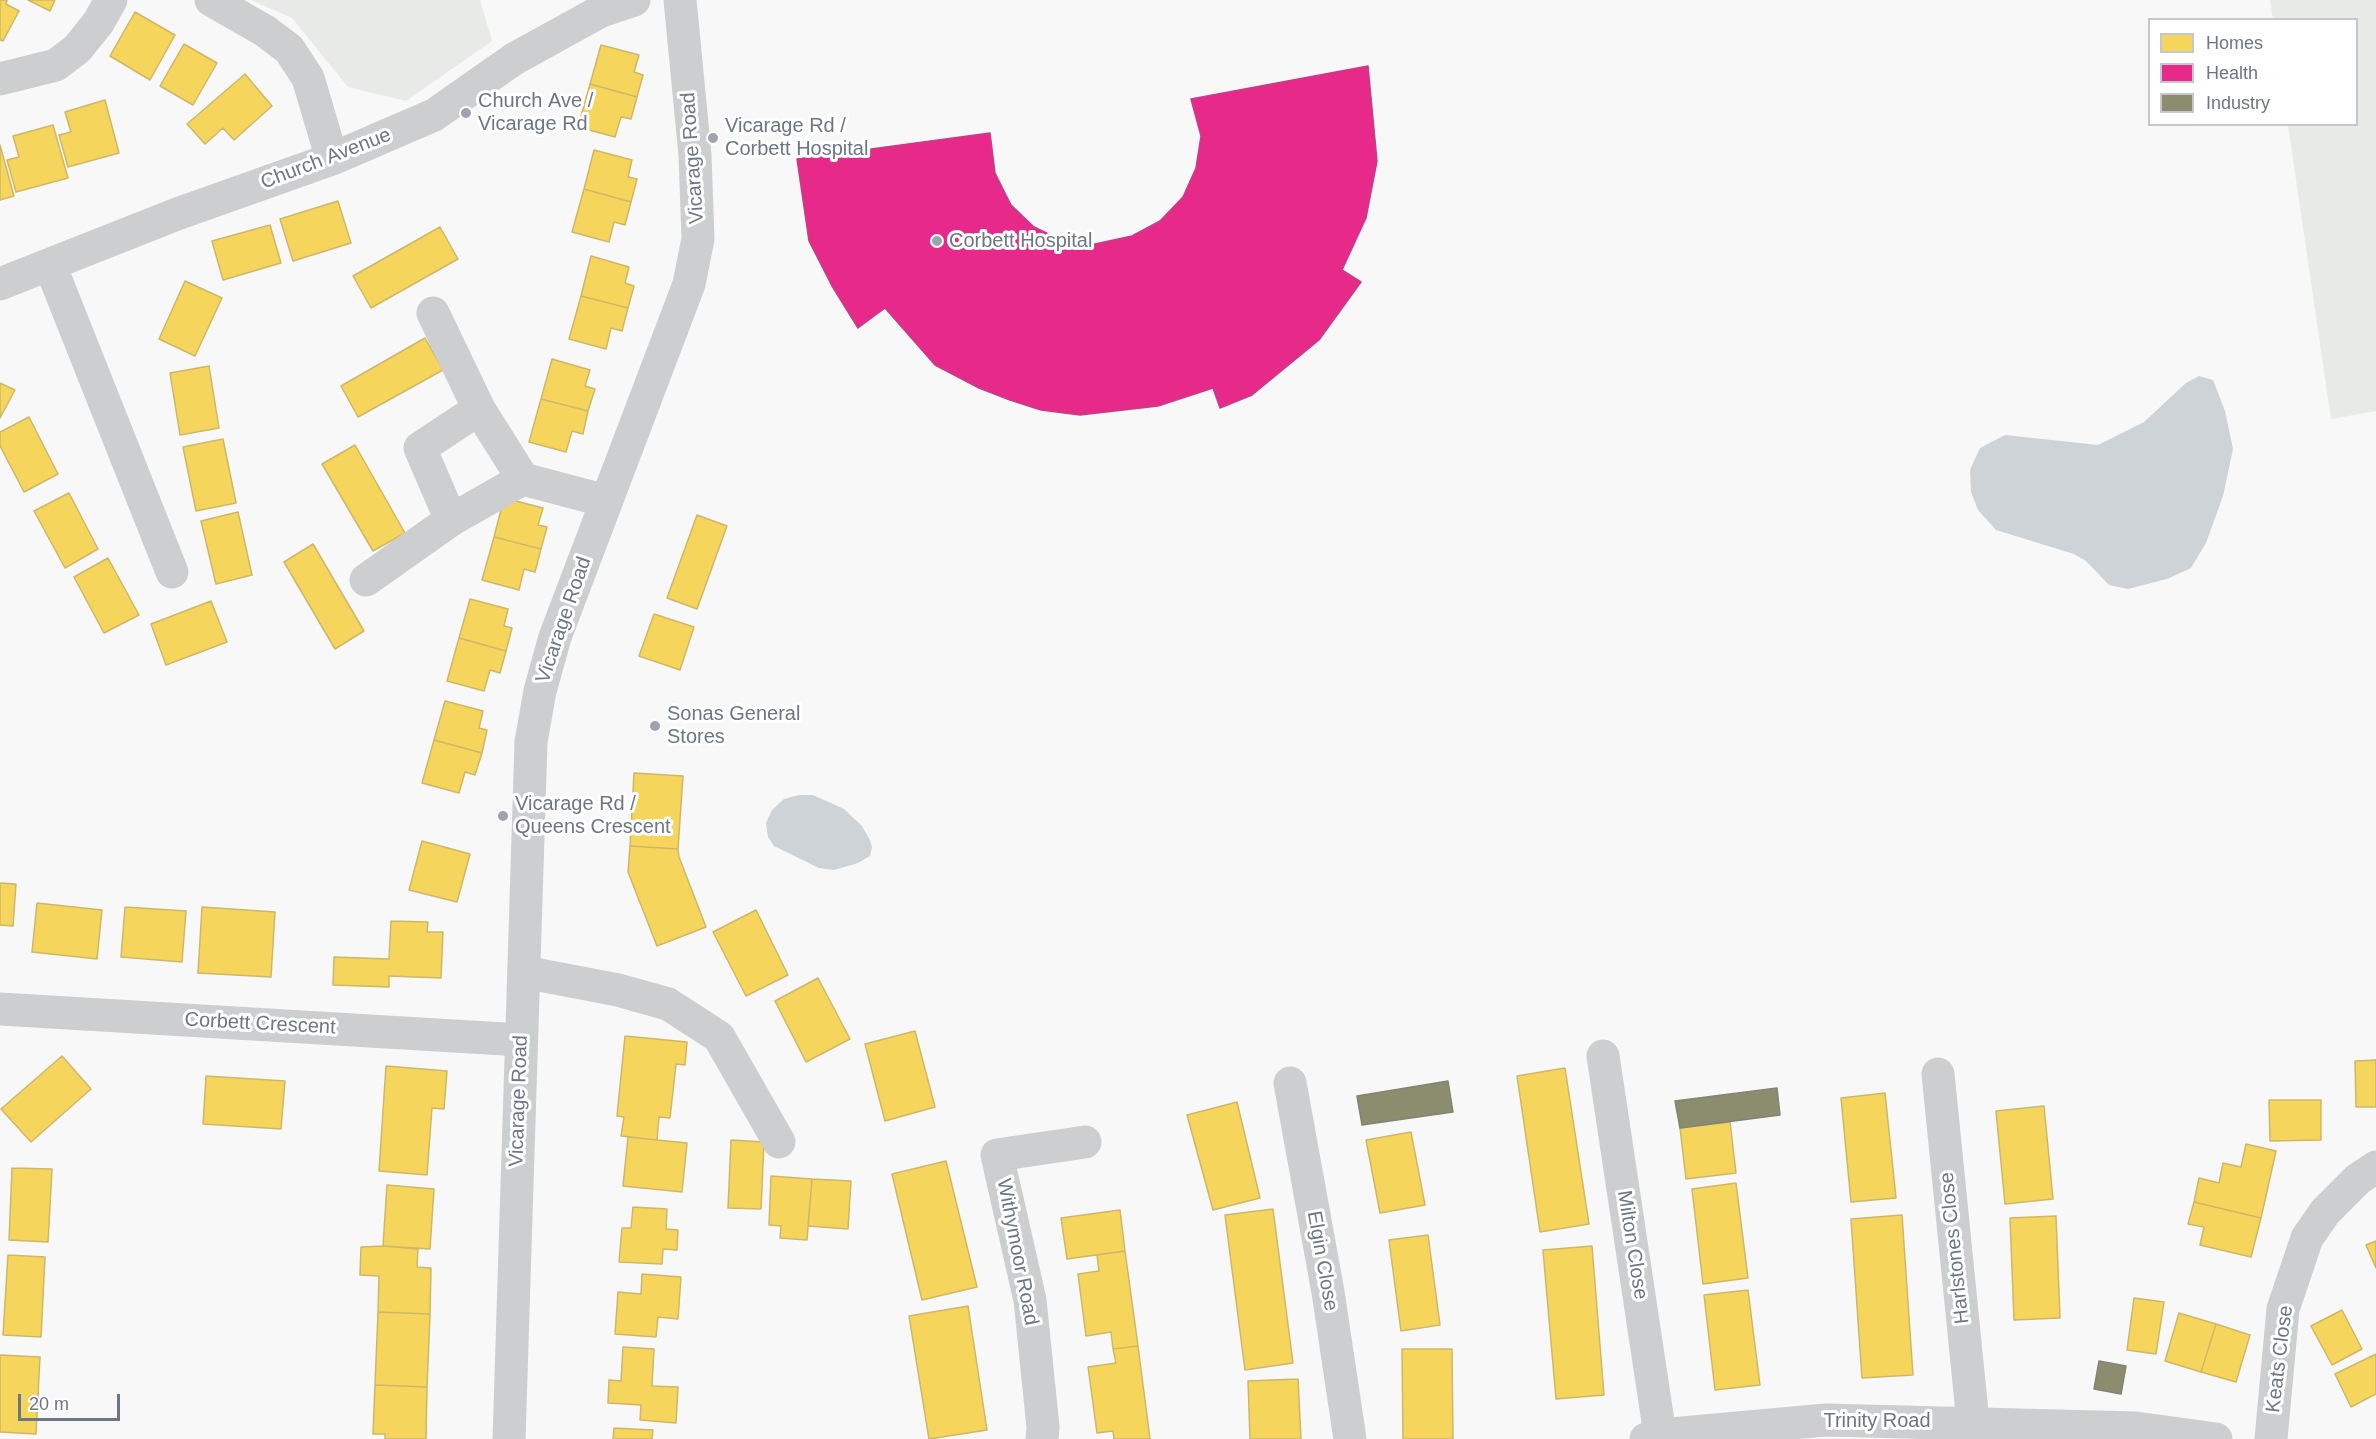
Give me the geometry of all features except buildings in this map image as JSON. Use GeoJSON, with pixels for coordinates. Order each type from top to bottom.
{"type":"FeatureCollection","features":[{"type":"Feature","properties":{"kind":"street"},"geometry":{"type":"LineString","coordinates":[[0,79],[56,65],[77,49],[98,23],[111,0]]}},
{"type":"Feature","properties":{"kind":"street"},"geometry":{"type":"LineString","coordinates":[[211,0],[265,31],[289,49],[308,78],[332,159]]}},
{"type":"Feature","properties":{"kind":"street","name":"Church Avenue"},"geometry":{"type":"LineString","coordinates":[[0,284],[177,214],[332,159],[434,115],[514,59],[601,11],[634,0]]}},
{"type":"Feature","properties":{"kind":"street","name":"Vicarage Road"},"geometry":{"type":"LineString","coordinates":[[509,1439],[531,742],[540,691],[555,637],[689,284],[698,239],[695,155],[680,0]]}},
{"type":"Feature","properties":{"kind":"street"},"geometry":{"type":"LineString","coordinates":[[50,265],[172,572]]}},
{"type":"Feature","properties":{"kind":"street"},"geometry":{"type":"LineString","coordinates":[[434,313],[479,409],[523,479],[606,501]]}},
{"type":"Feature","properties":{"kind":"street"},"geometry":{"type":"LineString","coordinates":[[451,520],[420,448],[479,409]]}},
{"type":"Feature","properties":{"kind":"street"},"geometry":{"type":"LineString","coordinates":[[366,580],[451,520],[523,479]]}},
{"type":"Feature","properties":{"kind":"street"},"geometry":{"type":"LineString","coordinates":[[524,972],[618,990],[668,1005],[719,1037],[779,1142]]}},
{"type":"Feature","properties":{"kind":"street","name":"Corbett Crescent"},"geometry":{"type":"LineString","coordinates":[[0,1009],[521,1040]]}},
{"type":"Feature","properties":{"kind":"street","name":"Milton Close"},"geometry":{"type":"LineString","coordinates":[[1603,1056],[1653,1437]]}},
{"type":"Feature","properties":{"kind":"street","name":"Harlstones Close"},"geometry":{"type":"LineString","coordinates":[[1938,1074],[1973,1422]]}},
{"type":"Feature","properties":{"kind":"street","name":"Elgin Close"},"geometry":{"type":"LineString","coordinates":[[1290,1083],[1328,1292],[1350,1439]]}},
{"type":"Feature","properties":{"kind":"street","name":"Withymoor Road"},"geometry":{"type":"LineString","coordinates":[[1042,1439],[1043,1427],[1030,1300],[997,1155],[1085,1142]]}},
{"type":"Feature","properties":{"kind":"street","name":"Keats Close"},"geometry":{"type":"LineString","coordinates":[[2271,1439],[2283,1309],[2307,1238],[2333,1204],[2358,1179],[2376,1167]]}},
{"type":"Feature","properties":{"kind":"street","name":"Trinity Road"},"geometry":{"type":"LineString","coordinates":[[1653,1437],[1826,1419],[2136,1428],[2216,1439]]}},
{"type":"Feature","properties":{"kind":"shaded area"},"geometry":{"type":"Polygon","coordinates":[[[251,0],[480,0],[492,41],[406,101],[348,87],[292,18],[251,0]]]}},
{"type":"Feature","properties":{"kind":"shaded area"},"geometry":{"type":"Polygon","coordinates":[[[2270,0],[2376,0],[2376,411],[2331,419],[2288,126],[2358,126],[2358,18],[2273,18],[2270,0]]]}},
{"type":"Feature","properties":{"kind":"shaded area"},"geometry":{"type":"Polygon","coordinates":[[[2199,376],[2213,380],[2225,411],[2233,449],[2223,496],[2206,543],[2191,568],[2167,579],[2128,589],[2109,585],[2086,561],[2074,554],[1996,530],[1978,510],[1971,492],[1970,470],[1980,448],[2005,435],[2098,445],[2144,422],[2186,383],[2199,376]]]}},
{"type":"Feature","properties":{"kind":"shaded area"},"geometry":{"type":"Polygon","coordinates":[[[799,795],[813,795],[844,809],[862,826],[870,840],[872,847],[870,856],[858,863],[834,870],[819,868],[774,846],[768,837],[766,823],[772,810],[784,799],[799,795]]]}},
{"type":"Feature","properties":{"kind":"place","name":"Church Ave / Vicarage Rd"},"geometry":{"type":"Point","coordinates":[466,113]}},
{"type":"Feature","properties":{"kind":"place","name":"Vicarage Rd / Corbett Hospital"},"geometry":{"type":"Point","coordinates":[713,138]}},
{"type":"Feature","properties":{"kind":"place","name":"Corbett Hospital"},"geometry":{"type":"Point","coordinates":[937,241]}},
{"type":"Feature","properties":{"kind":"place","name":"Sonas General Stores"},"geometry":{"type":"Point","coordinates":[655,726]}},
{"type":"Feature","properties":{"kind":"place","name":"Vicarage Rd / Queens Crescent"},"geometry":{"type":"Point","coordinates":[503,816]}}]}
